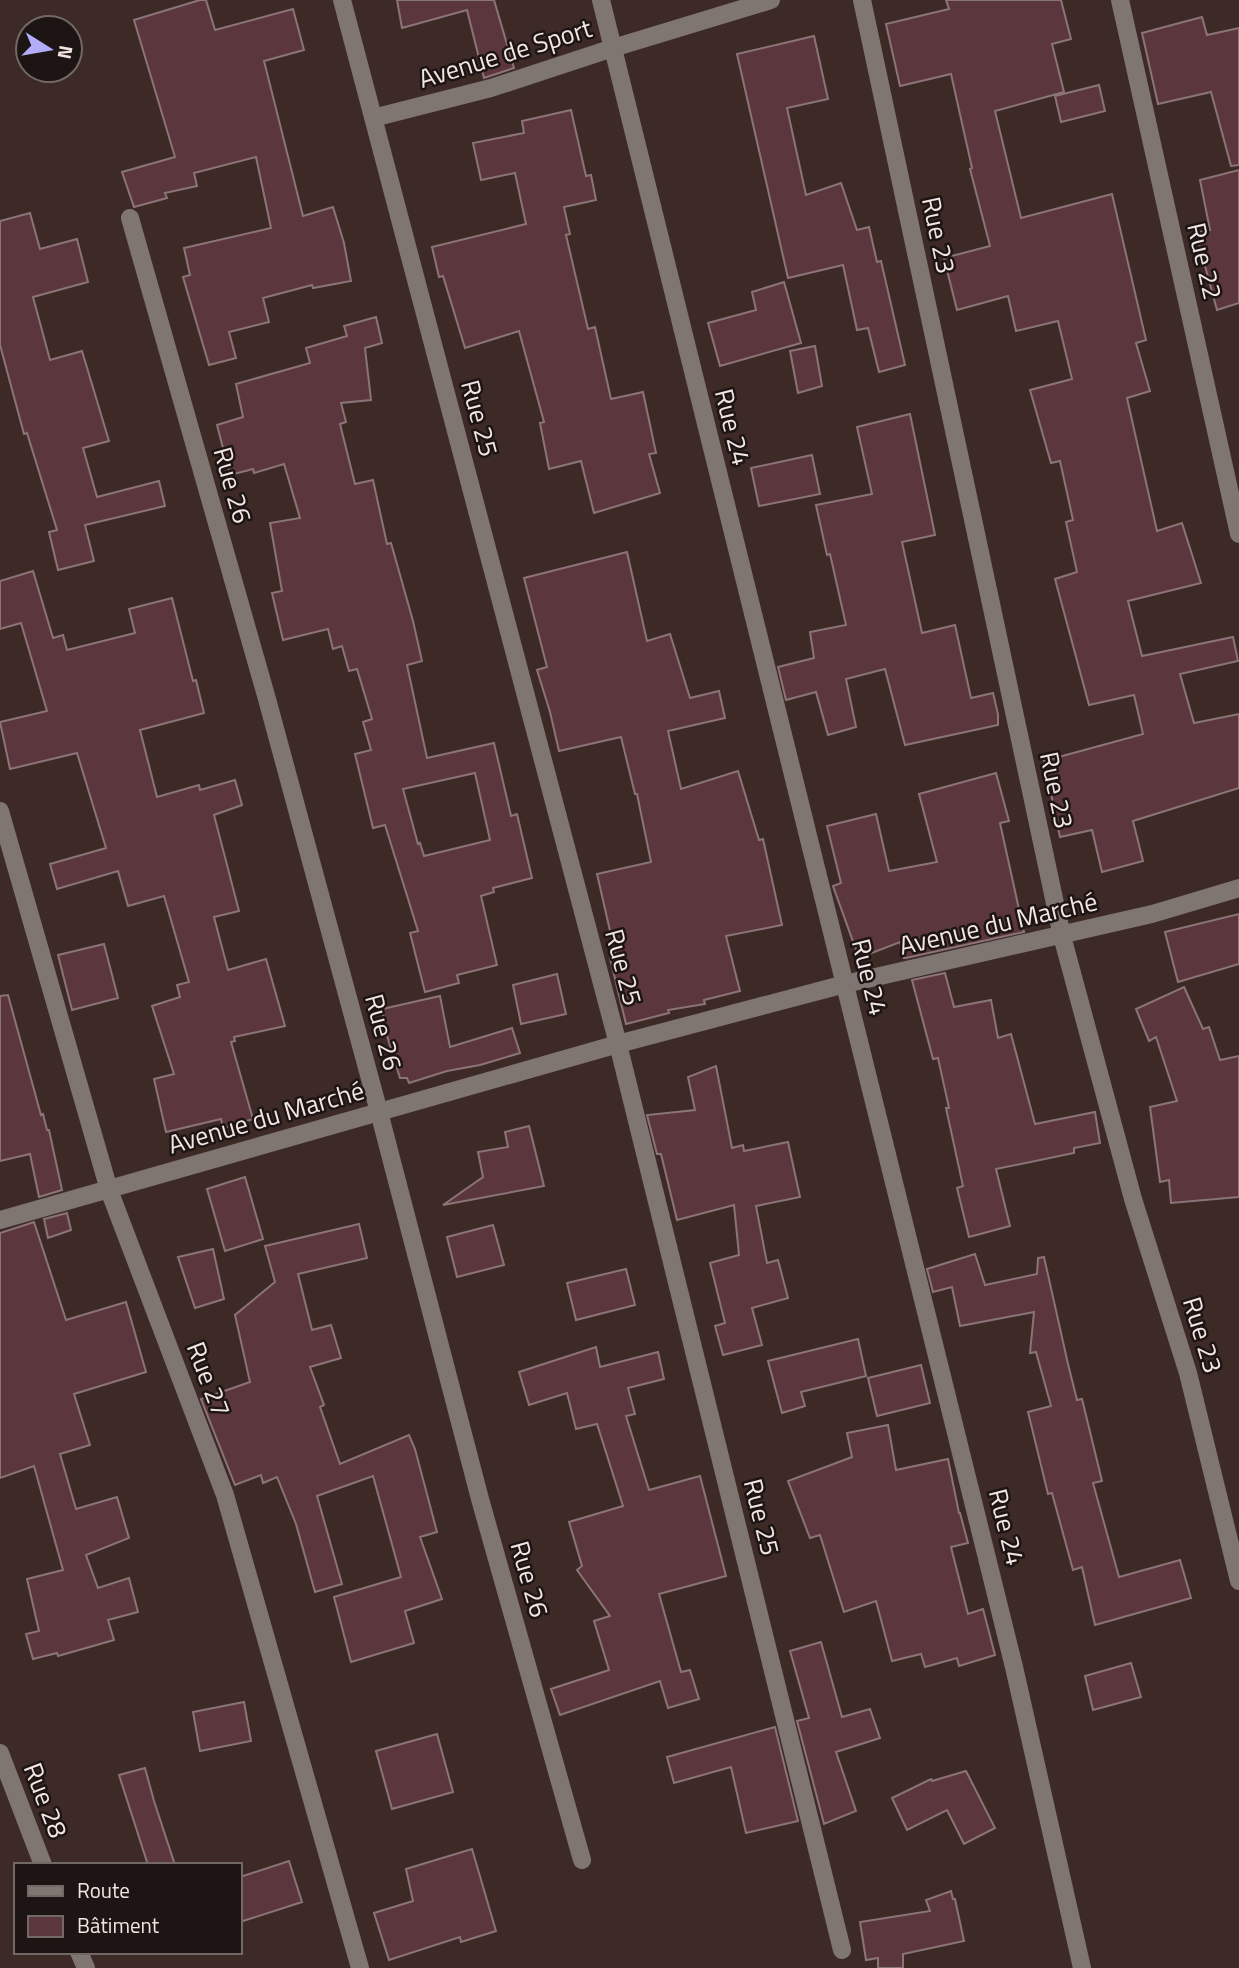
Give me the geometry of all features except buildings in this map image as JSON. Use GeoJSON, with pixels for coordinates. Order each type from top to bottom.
{"type":"FeatureCollection","features":[{"type":"Feature","properties":{"kind":"street","name":"Rue 25"},"geometry":{"type":"LineString","coordinates":[[342,0],[618,1045],[842,1950]]}},
{"type":"Feature","properties":{"kind":"street","name":"Rue 24"},"geometry":{"type":"LineString","coordinates":[[601,0],[1014,1667],[1082,1968]]}},
{"type":"Feature","properties":{"kind":"street","name":"Avenue de Sport"},"geometry":{"type":"LineString","coordinates":[[373,118],[491,88],[771,0]]}},
{"type":"Feature","properties":{"kind":"street","name":"Rue 23"},"geometry":{"type":"LineString","coordinates":[[862,0],[1062,936],[1133,1199],[1188,1374],[1239,1581]]}},
{"type":"Feature","properties":{"kind":"street","name":"Rue 22"},"geometry":{"type":"LineString","coordinates":[[1119,0],[1239,534]]}},
{"type":"Feature","properties":{"kind":"street","name":"Rue 26"},"geometry":{"type":"LineString","coordinates":[[130,218],[267,699],[480,1499],[582,1860]]}},
{"type":"Feature","properties":{"kind":"street","name":"Rue 27"},"geometry":{"type":"LineString","coordinates":[[0,811],[109,1190],[225,1495],[360,1968]]}},
{"type":"Feature","properties":{"kind":"street","name":"Avenue du Marché"},"geometry":{"type":"LineString","coordinates":[[0,1220],[618,1045],[845,985],[1152,914],[1239,888]]}},
{"type":"Feature","properties":{"kind":"street","name":"Rue 28"},"geometry":{"type":"LineString","coordinates":[[0,1753],[42,1863]]}}]}
